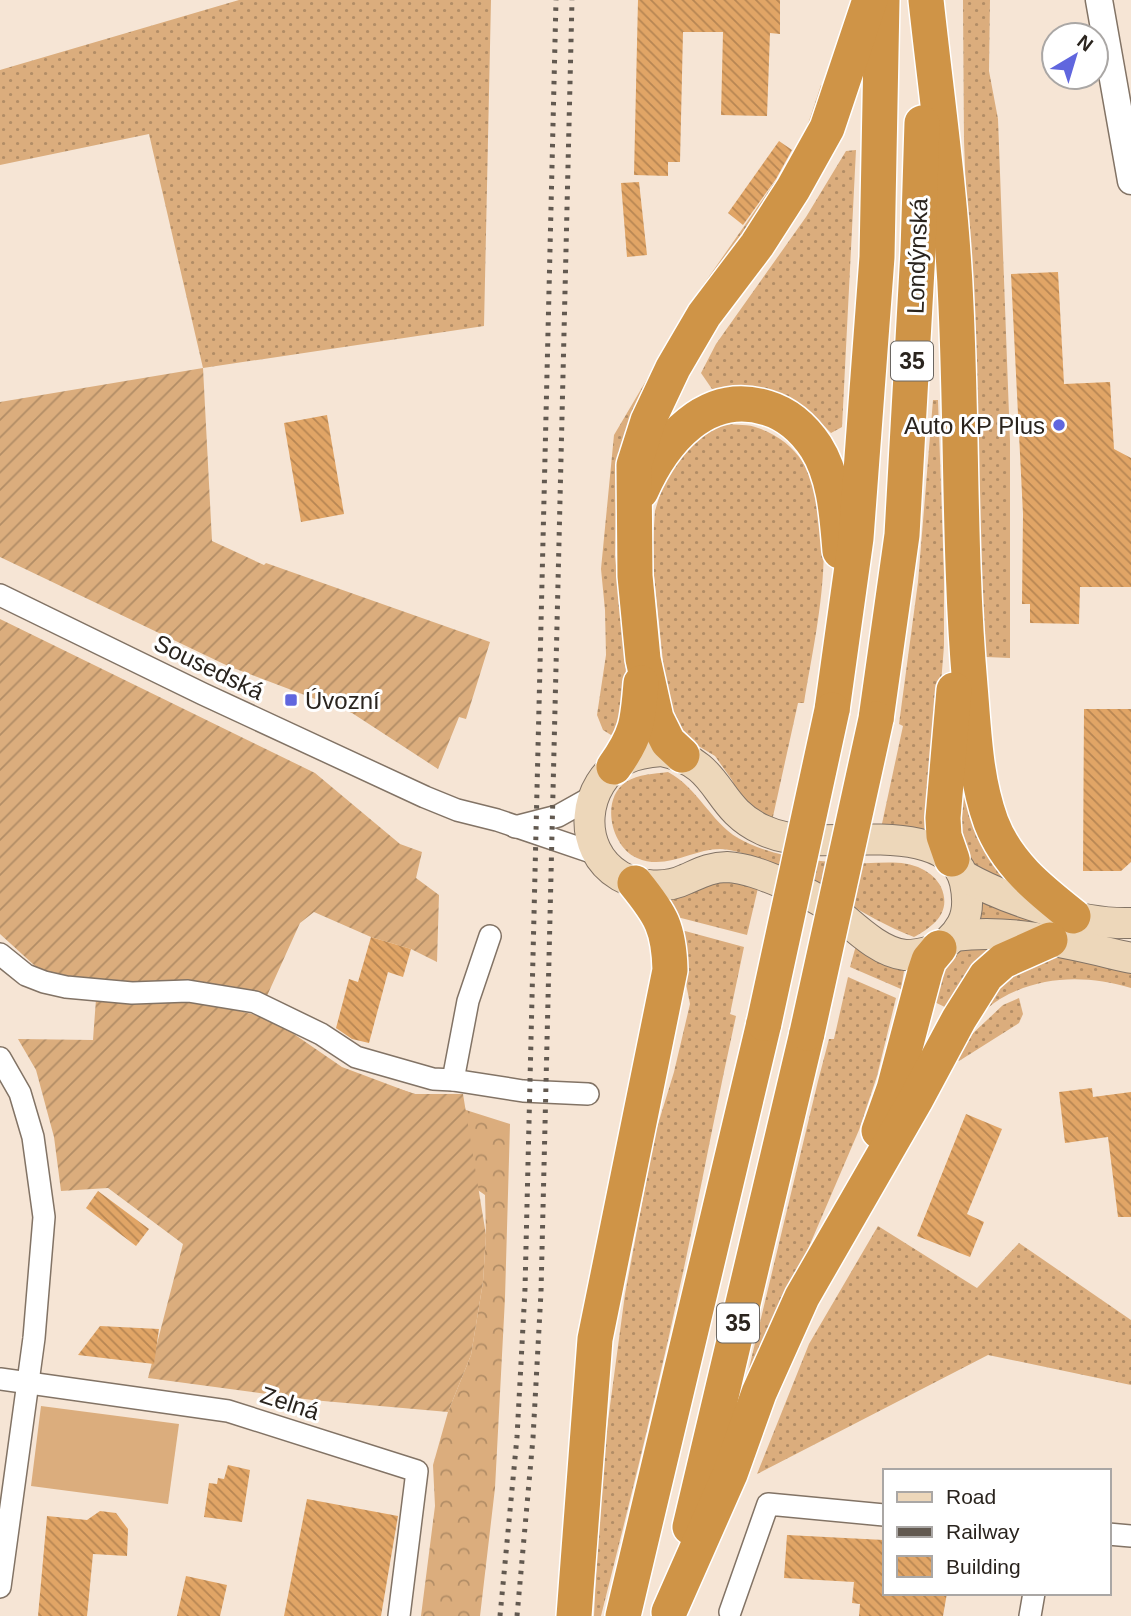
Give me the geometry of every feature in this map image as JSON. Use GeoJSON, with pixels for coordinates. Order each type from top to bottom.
{"type":"FeatureCollection","features":[{"type":"Feature","properties":{"kind":"highway","name":"35"},"geometry":{"type":"LineString","coordinates":[[682,755],[668,742],[656,718],[643,659],[635,576],[634,465],[653,410],[673,368],[704,315],[757,246],[827,128],[870,0]]}},
{"type":"Feature","properties":{"kind":"highway","name":"Londýnská"},"geometry":{"type":"LineString","coordinates":[[623,1616],[764,1023],[832,710],[856,538],[877,257],[882,0]]}},
{"type":"Feature","properties":{"kind":"highway","name":"35"},"geometry":{"type":"LineString","coordinates":[[925,0],[952,230],[964,597],[979,786],[992,825],[1013,863],[1045,894],[1062,928]]}},
{"type":"Feature","properties":{"kind":"highway","name":"Londýnská"},"geometry":{"type":"LineString","coordinates":[[669,1614],[807,1033],[876,719],[902,535],[918,251],[925,0]]}},
{"type":"Feature","properties":{"kind":"highway","name":"35"},"geometry":{"type":"LineString","coordinates":[[633,510],[650,471],[687,423],[719,406],[736,403],[755,404],[777,411],[798,425],[816,448],[830,481],[838,525],[846,611]]}},
{"type":"Feature","properties":{"kind":"highway","name":"35"},"geometry":{"type":"LineString","coordinates":[[958,868],[944,836],[943,818],[964,597]]}},
{"type":"Feature","properties":{"kind":"highway","name":"35"},"geometry":{"type":"LineString","coordinates":[[614,766],[630,745],[639,717],[643,659]]}},
{"type":"Feature","properties":{"kind":"highway"},"geometry":{"type":"LineString","coordinates":[[574,1616],[595,1339],[670,970],[665,927],[655,907],[635,883]]}},
{"type":"Feature","properties":{"kind":"highway"},"geometry":{"type":"LineString","coordinates":[[669,1614],[730,1474],[759,1393],[802,1297],[959,1019],[986,976],[1003,961],[1062,928]]}},
{"type":"Feature","properties":{"kind":"highway"},"geometry":{"type":"LineString","coordinates":[[843,1225],[894,1089],[929,960],[947,942]]}},
{"type":"Feature","properties":{"kind":"main road"},"geometry":{"type":"LineString","coordinates":[[1131,923],[1062,928],[981,932],[947,942],[920,954],[903,955],[874,942],[826,904],[803,891],[747,871],[728,867],[711,869],[675,884],[655,886],[635,883],[608,868],[597,854],[590,835],[592,797],[602,779],[614,766],[628,757],[662,751],[682,755],[699,765],[714,779],[735,812],[764,831],[788,838],[862,839],[926,845],[942,851],[958,868],[1062,928],[1131,958]]}},
{"type":"Feature","properties":{"kind":"main road"},"geometry":{"type":"LineString","coordinates":[[947,942],[964,920],[968,898],[958,868]]}},
{"type":"Feature","properties":{"kind":"street"},"geometry":{"type":"LineString","coordinates":[[1100,0],[1131,181]]}},
{"type":"Feature","properties":{"kind":"street","name":"Sousedská"},"geometry":{"type":"LineString","coordinates":[[0,595],[203,694],[425,797],[597,854]]}},
{"type":"Feature","properties":{"kind":"street"},"geometry":{"type":"LineString","coordinates":[[515,827],[558,816],[592,797]]}},
{"type":"Feature","properties":{"kind":"street"},"geometry":{"type":"LineString","coordinates":[[453,1080],[468,1001],[490,936]]}},
{"type":"Feature","properties":{"kind":"street"},"geometry":{"type":"LineString","coordinates":[[0,954],[26,975],[55,985],[132,993],[188,991],[255,1002],[321,1034],[356,1057],[433,1079],[523,1091],[588,1094]]}},
{"type":"Feature","properties":{"kind":"street"},"geometry":{"type":"LineString","coordinates":[[0,1058],[20,1093],[33,1136],[44,1217],[34,1338],[0,1587]]}},
{"type":"Feature","properties":{"kind":"street","name":"Zelná"},"geometry":{"type":"LineString","coordinates":[[0,1379],[228,1411],[417,1471],[399,1616]]}},
{"type":"Feature","properties":{"kind":"street"},"geometry":{"type":"LineString","coordinates":[[730,1612],[768,1504],[883,1515]]}},
{"type":"Feature","properties":{"kind":"street"},"geometry":{"type":"LineString","coordinates":[[1110,1534],[1131,1536]]}},
{"type":"Feature","properties":{"kind":"street"},"geometry":{"type":"LineString","coordinates":[[1030,1616],[1034,1595]]}},
{"type":"Feature","properties":{"kind":"green space"},"geometry":{"type":"Polygon","coordinates":[[[239,0],[491,0],[484,326],[203,368],[149,134],[0,165],[0,70],[239,0]]]}},
{"type":"Feature","properties":{"kind":"green space"},"geometry":{"type":"Polygon","coordinates":[[[963,0],[990,0],[989,71],[998,119],[1010,441],[1010,658],[986,657],[981,590],[964,141],[963,0]]]}},
{"type":"Feature","properties":{"kind":"green space"},"geometry":{"type":"Polygon","coordinates":[[[821,85],[834,88],[625,463],[616,512],[615,555],[629,706],[620,731],[611,735],[603,730],[597,715],[606,655],[601,569],[614,435],[699,291],[793,156],[808,124],[821,85]]]}},
{"type":"Feature","properties":{"kind":"green space"},"geometry":{"type":"Polygon","coordinates":[[[856,150],[842,427],[831,433],[803,408],[778,393],[749,388],[712,389],[701,373],[716,344],[806,217],[846,151],[856,150]]]}},
{"type":"Feature","properties":{"kind":"green space"},"geometry":{"type":"Polygon","coordinates":[[[203,368],[212,541],[264,565],[266,563],[490,642],[466,719],[459,717],[438,769],[352,713],[228,666],[0,557],[0,402],[203,368]]]}},
{"type":"Feature","properties":{"kind":"green space"},"geometry":{"type":"Polygon","coordinates":[[[933,400],[938,400],[944,646],[929,833],[880,833],[903,726],[899,724],[918,582],[933,400]]]}},
{"type":"Feature","properties":{"kind":"green space"},"geometry":{"type":"Polygon","coordinates":[[[726,424],[758,428],[790,447],[810,475],[821,510],[824,549],[816,632],[804,703],[798,703],[772,821],[740,798],[732,780],[715,756],[690,741],[674,725],[667,700],[652,557],[655,511],[667,471],[695,437],[726,424]]]}},
{"type":"Feature","properties":{"kind":"green space"},"geometry":{"type":"Polygon","coordinates":[[[0,619],[315,773],[400,844],[422,852],[416,878],[439,895],[437,962],[411,949],[371,937],[314,912],[300,923],[266,998],[165,984],[45,975],[0,934],[0,619]]]}},
{"type":"Feature","properties":{"kind":"green space"},"geometry":{"type":"Polygon","coordinates":[[[668,772],[688,787],[728,831],[751,845],[812,860],[899,863],[922,869],[933,876],[941,887],[944,896],[943,911],[934,923],[914,937],[873,918],[794,873],[740,852],[710,850],[658,862],[637,858],[628,852],[615,834],[611,811],[613,800],[618,790],[631,779],[668,772]]]}},
{"type":"Feature","properties":{"kind":"green space"},"geometry":{"type":"Polygon","coordinates":[[[966,782],[972,822],[989,856],[1010,884],[1005,887],[967,860],[952,819],[957,783],[966,782]]]}},
{"type":"Feature","properties":{"kind":"green space"},"geometry":{"type":"Polygon","coordinates":[[[726,880],[758,888],[747,935],[681,918],[673,920],[662,898],[682,897],[707,882],[726,880]]]}},
{"type":"Feature","properties":{"kind":"green space"},"geometry":{"type":"Polygon","coordinates":[[[975,894],[1080,937],[974,917],[975,894]]]}},
{"type":"Feature","properties":{"kind":"green space"},"geometry":{"type":"Polygon","coordinates":[[[685,931],[744,947],[730,1014],[736,1016],[658,1384],[601,1616],[594,1616],[601,1473],[625,1294],[655,1134],[674,1072],[690,1004],[676,933],[685,931]]]}},
{"type":"Feature","properties":{"kind":"green space"},"geometry":{"type":"Polygon","coordinates":[[[857,942],[904,971],[901,989],[850,967],[857,942]]]}},
{"type":"Feature","properties":{"kind":"green space"},"geometry":{"type":"Polygon","coordinates":[[[995,946],[949,1009],[926,998],[956,947],[995,946]]]}},
{"type":"Feature","properties":{"kind":"green space"},"geometry":{"type":"Polygon","coordinates":[[[1053,954],[1131,966],[1131,988],[1081,979],[1032,985],[1000,999],[971,1023],[1005,971],[1053,954]]]}},
{"type":"Feature","properties":{"kind":"green space"},"geometry":{"type":"Polygon","coordinates":[[[848,977],[896,998],[877,1076],[859,1130],[745,1396],[743,1393],[818,1081],[829,1039],[834,1039],[848,977]]]}},
{"type":"Feature","properties":{"kind":"green space"},"geometry":{"type":"Polygon","coordinates":[[[1019,998],[1023,1014],[1019,1023],[959,1061],[953,1055],[964,1035],[970,1036],[1003,1005],[1019,998]]]}},
{"type":"Feature","properties":{"kind":"green space"},"geometry":{"type":"Polygon","coordinates":[[[96,999],[202,1002],[272,1019],[342,1067],[414,1094],[463,1094],[486,1235],[483,1282],[471,1355],[448,1412],[312,1400],[148,1378],[183,1244],[108,1188],[61,1191],[54,1137],[36,1070],[18,1039],[93,1040],[96,999]]]}},
{"type":"Feature","properties":{"kind":"green space"},"geometry":{"type":"Polygon","coordinates":[[[390,1086],[510,1124],[505,1298],[495,1488],[480,1616],[421,1616],[435,1506],[433,1465],[448,1412],[471,1355],[483,1282],[485,1195],[442,1165],[390,1086]]]}},
{"type":"Feature","properties":{"kind":"green space"},"geometry":{"type":"Polygon","coordinates":[[[878,1226],[977,1288],[1019,1243],[1131,1320],[1131,1385],[988,1355],[757,1474],[809,1344],[878,1226]]]}},
{"type":"Feature","properties":{"kind":"green space"},"geometry":{"type":"Polygon","coordinates":[[[41,1406],[179,1424],[168,1504],[31,1486],[41,1406]]]}},
{"type":"Feature","properties":{"kind":"building"},"geometry":{"type":"Polygon","coordinates":[[[638,0],[780,0],[780,34],[770,33],[767,116],[721,115],[723,32],[683,32],[680,162],[668,162],[668,176],[634,175],[638,0]]]}},
{"type":"Feature","properties":{"kind":"building"},"geometry":{"type":"Polygon","coordinates":[[[779,141],[792,150],[776,179],[743,225],[728,213],[779,141]]]}},
{"type":"Feature","properties":{"kind":"building"},"geometry":{"type":"Polygon","coordinates":[[[639,182],[647,255],[627,257],[621,183],[639,182]]]}},
{"type":"Feature","properties":{"kind":"building"},"geometry":{"type":"Polygon","coordinates":[[[1058,272],[1064,384],[1110,382],[1114,449],[1131,458],[1131,587],[1080,587],[1079,624],[1030,623],[1030,604],[1022,604],[1023,514],[1011,274],[1058,272]]]}},
{"type":"Feature","properties":{"kind":"building"},"geometry":{"type":"Polygon","coordinates":[[[327,415],[344,514],[301,522],[284,423],[327,415]]]}},
{"type":"Feature","properties":{"kind":"building"},"geometry":{"type":"Polygon","coordinates":[[[1084,709],[1131,709],[1131,862],[1121,871],[1083,871],[1084,709]]]}},
{"type":"Feature","properties":{"kind":"building"},"geometry":{"type":"Polygon","coordinates":[[[371,937],[411,949],[403,977],[388,972],[369,1043],[352,1039],[336,1028],[349,979],[358,982],[371,937]]]}},
{"type":"Feature","properties":{"kind":"building"},"geometry":{"type":"Polygon","coordinates":[[[1092,1088],[1093,1097],[1131,1092],[1131,1217],[1118,1217],[1108,1137],[1065,1143],[1059,1092],[1092,1088]]]}},
{"type":"Feature","properties":{"kind":"building"},"geometry":{"type":"Polygon","coordinates":[[[966,1114],[1002,1129],[967,1214],[984,1222],[970,1257],[917,1236],[966,1114]]]}},
{"type":"Feature","properties":{"kind":"building"},"geometry":{"type":"Polygon","coordinates":[[[98,1191],[149,1229],[136,1246],[86,1208],[98,1191]]]}},
{"type":"Feature","properties":{"kind":"building"},"geometry":{"type":"Polygon","coordinates":[[[100,1326],[159,1329],[154,1364],[78,1355],[100,1326]]]}},
{"type":"Feature","properties":{"kind":"building"},"geometry":{"type":"Polygon","coordinates":[[[228,1465],[250,1470],[242,1522],[204,1517],[209,1483],[217,1484],[218,1478],[224,1479],[228,1465]]]}},
{"type":"Feature","properties":{"kind":"building"},"geometry":{"type":"Polygon","coordinates":[[[307,1499],[398,1516],[381,1616],[284,1616],[307,1499]]]}},
{"type":"Feature","properties":{"kind":"building"},"geometry":{"type":"Polygon","coordinates":[[[100,1511],[116,1513],[128,1529],[127,1556],[93,1554],[87,1616],[38,1616],[47,1516],[87,1520],[100,1511]]]}},
{"type":"Feature","properties":{"kind":"building"},"geometry":{"type":"Polygon","coordinates":[[[787,1535],[883,1540],[883,1595],[947,1595],[943,1616],[859,1616],[860,1604],[852,1603],[854,1582],[784,1578],[787,1535]]]}},
{"type":"Feature","properties":{"kind":"building"},"geometry":{"type":"Polygon","coordinates":[[[186,1576],[227,1585],[220,1616],[177,1616],[186,1576]]]}},
{"type":"Feature","properties":{"kind":"railway"},"geometry":{"type":"LineString","coordinates":[[500,1616],[517,1437],[525,1289],[556,0]]}},
{"type":"Feature","properties":{"kind":"railway"},"geometry":{"type":"LineString","coordinates":[[517,1616],[533,1438],[541,1292],[572,0]]}},
{"type":"Feature","properties":{"kind":"place","name":"Auto KP Plus"},"geometry":{"type":"Point","coordinates":[1059,425]}},
{"type":"Feature","properties":{"kind":"place","name":"Úvozní"},"geometry":{"type":"Point","coordinates":[291,700]}}]}
